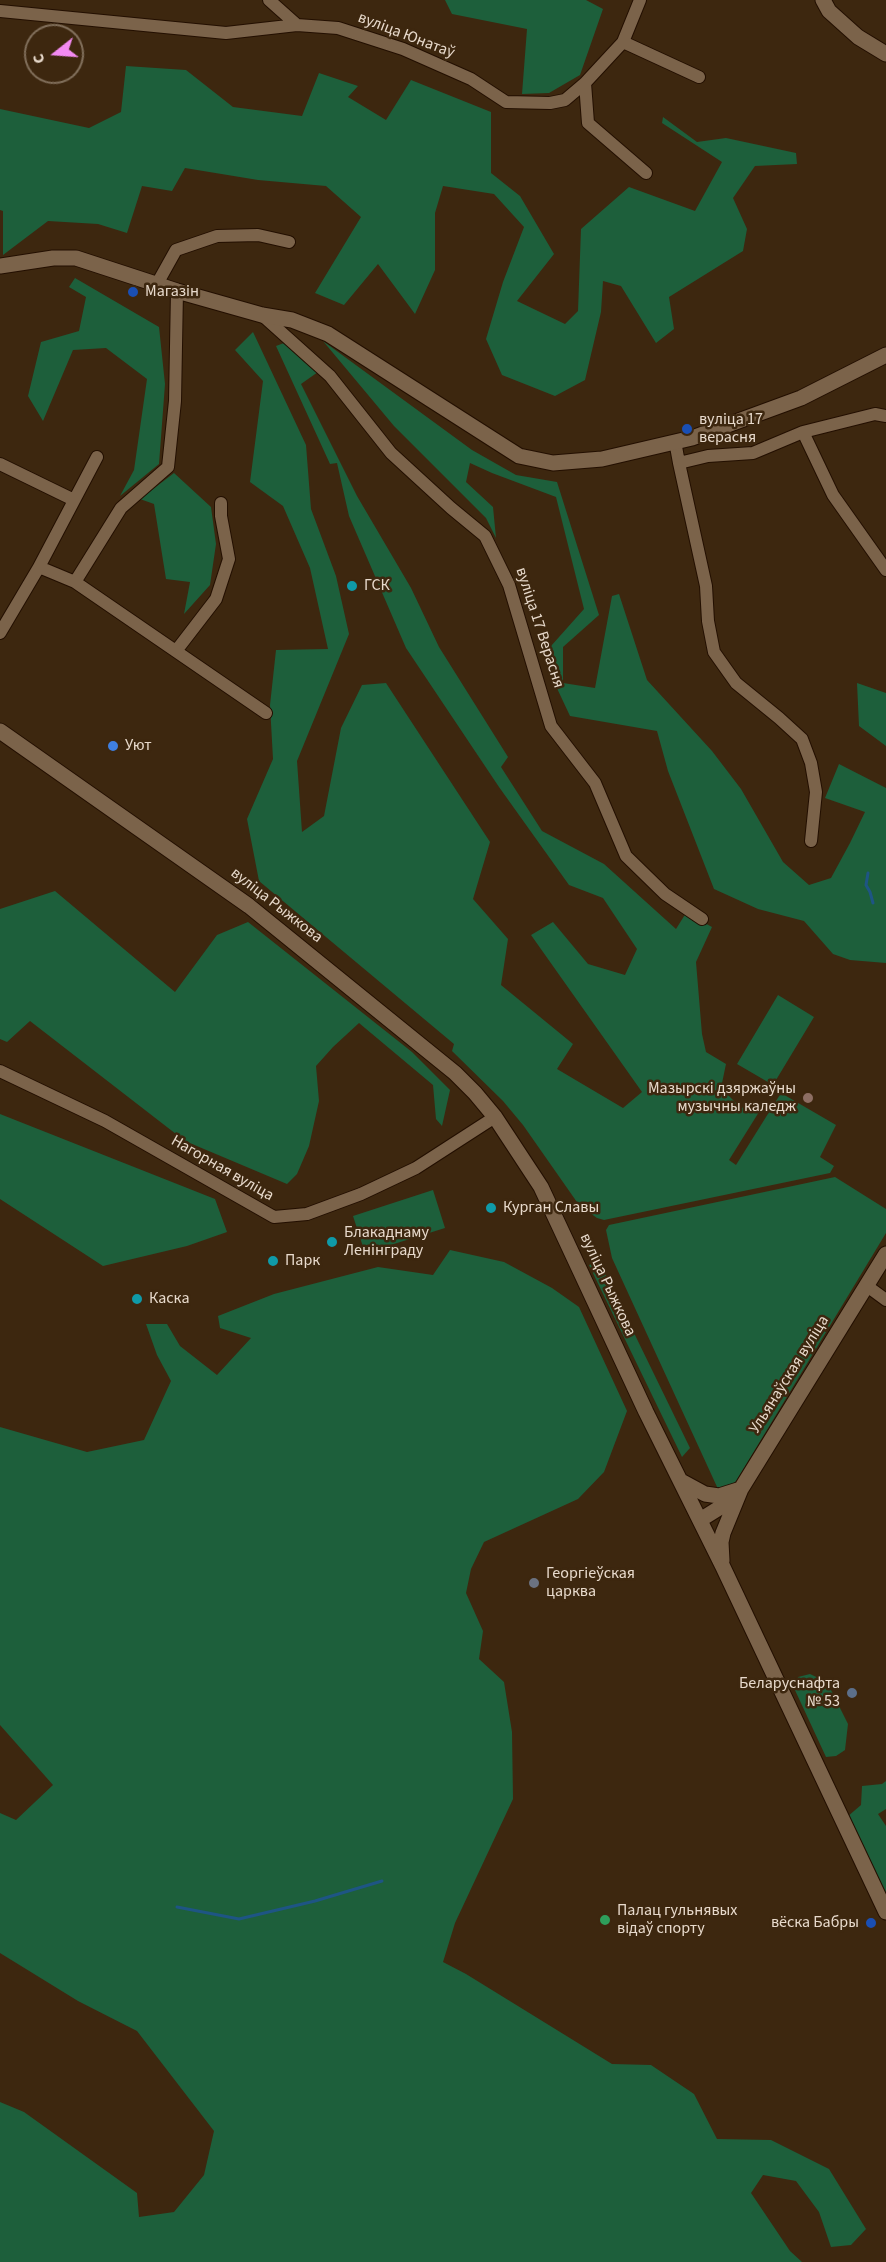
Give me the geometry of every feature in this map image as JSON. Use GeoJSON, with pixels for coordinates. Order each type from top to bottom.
{"type":"FeatureCollection","features":[{"type":"Feature","properties":{"kind":"main road"},"geometry":{"type":"LineString","coordinates":[[823,0],[829,11],[858,37],[886,54]]}},
{"type":"Feature","properties":{"kind":"main road","name":"вуліца 17 Верасня"},"geometry":{"type":"LineString","coordinates":[[0,266],[52,258],[76,258],[177,291],[262,315],[292,320],[328,334],[519,456],[553,463],[602,459],[692,438],[801,398],[886,355]]}},
{"type":"Feature","properties":{"kind":"main road","name":"вуліца Рыжкова"},"geometry":{"type":"LineString","coordinates":[[0,731],[249,906],[455,1073],[476,1093],[495,1117],[541,1187],[886,1912]]}},
{"type":"Feature","properties":{"kind":"main road","name":"Ульянаўская вуліца"},"geometry":{"type":"LineString","coordinates":[[723,1567],[721,1542],[741,1489],[886,1254]]}},
{"type":"Feature","properties":{"kind":"main road"},"geometry":{"type":"LineString","coordinates":[[681,1481],[694,1489],[712,1495],[730,1494],[741,1489]]}},
{"type":"Feature","properties":{"kind":"main road"},"geometry":{"type":"LineString","coordinates":[[730,1518],[709,1525],[700,1520],[724,1505],[741,1489]]}},
{"type":"Feature","properties":{"kind":"street"},"geometry":{"type":"LineString","coordinates":[[268,0],[297,25]]}},
{"type":"Feature","properties":{"kind":"street"},"geometry":{"type":"LineString","coordinates":[[640,0],[623,42],[585,83],[588,123],[646,173]]}},
{"type":"Feature","properties":{"kind":"street","name":"вуліца Юнатаў"},"geometry":{"type":"LineString","coordinates":[[0,11],[226,33],[297,25],[338,28],[403,50],[471,79],[506,102],[550,103],[565,100],[585,83]]}},
{"type":"Feature","properties":{"kind":"street"},"geometry":{"type":"LineString","coordinates":[[623,42],[699,77]]}},
{"type":"Feature","properties":{"kind":"street"},"geometry":{"type":"LineString","coordinates":[[157,284],[176,250],[217,236],[258,235],[289,242]]}},
{"type":"Feature","properties":{"kind":"street"},"geometry":{"type":"LineString","coordinates":[[75,582],[121,508],[168,467],[175,401],[177,291]]}},
{"type":"Feature","properties":{"kind":"street","name":"вуліца 17 Верасня"},"geometry":{"type":"LineString","coordinates":[[262,315],[330,376],[391,453],[485,536],[509,585],[551,726],[595,783],[626,856],[665,894],[702,919]]}},
{"type":"Feature","properties":{"kind":"street"},"geometry":{"type":"LineString","coordinates":[[679,463],[708,456],[753,453],[803,432],[875,414],[886,416]]}},
{"type":"Feature","properties":{"kind":"street"},"geometry":{"type":"LineString","coordinates":[[803,432],[832,495],[886,570]]}},
{"type":"Feature","properties":{"kind":"street"},"geometry":{"type":"LineString","coordinates":[[675,441],[706,586],[708,621],[714,652],[736,683],[802,740],[811,763],[816,792],[811,841]]}},
{"type":"Feature","properties":{"kind":"street"},"geometry":{"type":"LineString","coordinates":[[0,633],[39,567],[97,457]]}},
{"type":"Feature","properties":{"kind":"street"},"geometry":{"type":"LineString","coordinates":[[0,464],[74,500]]}},
{"type":"Feature","properties":{"kind":"street"},"geometry":{"type":"LineString","coordinates":[[176,651],[216,599],[229,559],[221,516],[221,503]]}},
{"type":"Feature","properties":{"kind":"street"},"geometry":{"type":"LineString","coordinates":[[39,567],[75,582],[266,713]]}},
{"type":"Feature","properties":{"kind":"street","name":"Нагорная вуліца"},"geometry":{"type":"LineString","coordinates":[[0,1071],[105,1121],[274,1217],[307,1214],[361,1194],[416,1168],[495,1117]]}},
{"type":"Feature","properties":{"kind":"street"},"geometry":{"type":"LineString","coordinates":[[867,1286],[886,1300]]}},
{"type":"Feature","properties":{"kind":"green space"},"geometry":{"type":"Polygon","coordinates":[[[445,0],[586,0],[603,9],[580,75],[549,93],[522,94],[527,29],[452,14],[445,0]]]}},
{"type":"Feature","properties":{"kind":"green space"},"geometry":{"type":"Polygon","coordinates":[[[126,66],[186,70],[233,107],[302,116],[319,73],[358,86],[348,97],[386,120],[411,80],[491,112],[491,173],[520,196],[554,254],[517,301],[565,324],[578,311],[581,229],[629,187],[695,211],[722,162],[662,123],[663,117],[697,142],[726,138],[796,153],[797,164],[755,166],[733,198],[747,229],[743,251],[669,297],[674,329],[656,343],[621,286],[603,281],[601,312],[585,380],[555,396],[502,375],[486,339],[503,282],[524,227],[494,194],[443,186],[435,213],[435,270],[415,314],[378,264],[344,305],[315,293],[361,217],[326,186],[258,180],[185,168],[172,191],[142,186],[127,233],[98,224],[48,221],[3,255],[3,211],[0,210],[0,109],[89,128],[121,112],[126,66]]]}},
{"type":"Feature","properties":{"kind":"green space"},"geometry":{"type":"Polygon","coordinates":[[[75,278],[159,327],[165,384],[159,464],[120,496],[134,470],[147,379],[106,348],[73,350],[43,421],[28,396],[41,342],[79,331],[86,297],[69,287],[75,278]]]}},
{"type":"Feature","properties":{"kind":"green space"},"geometry":{"type":"Polygon","coordinates":[[[253,332],[306,445],[311,509],[336,576],[349,634],[297,761],[302,832],[324,816],[341,728],[362,685],[386,683],[490,842],[473,899],[508,939],[501,985],[573,1044],[557,1069],[623,1108],[642,1092],[531,935],[553,922],[588,964],[625,975],[637,949],[603,898],[569,885],[499,787],[406,648],[349,516],[337,463],[330,464],[276,346],[284,343],[318,372],[301,384],[357,496],[411,588],[439,647],[508,757],[501,767],[542,831],[604,864],[676,929],[686,913],[712,927],[696,962],[702,1034],[706,1052],[726,1064],[721,1088],[740,1107],[759,1112],[729,1160],[736,1165],[781,1093],[836,1125],[820,1157],[834,1166],[830,1173],[604,1220],[597,1218],[579,1205],[523,1125],[503,1101],[452,1051],[454,1044],[259,881],[247,819],[273,759],[270,705],[276,650],[328,649],[310,568],[283,506],[250,482],[263,381],[235,350],[253,332]]]}},
{"type":"Feature","properties":{"kind":"green space"},"geometry":{"type":"Polygon","coordinates":[[[323,341],[472,450],[516,475],[557,482],[599,615],[563,647],[563,683],[595,688],[612,596],[619,594],[647,680],[712,751],[741,789],[783,862],[809,885],[831,878],[865,812],[825,798],[839,764],[886,788],[886,963],[850,960],[833,954],[804,921],[758,909],[714,889],[668,771],[657,731],[570,716],[555,684],[551,646],[584,609],[556,497],[470,463],[466,482],[493,507],[496,538],[486,518],[394,426],[323,341]]]}},
{"type":"Feature","properties":{"kind":"green space"},"geometry":{"type":"Polygon","coordinates":[[[174,473],[211,507],[216,544],[210,585],[184,614],[190,582],[166,579],[154,504],[140,499],[174,473]]]}},
{"type":"Feature","properties":{"kind":"green space"},"geometry":{"type":"Polygon","coordinates":[[[857,683],[886,693],[886,746],[859,726],[857,683]]]}},
{"type":"Feature","properties":{"kind":"green space"},"geometry":{"type":"Polygon","coordinates":[[[55,891],[175,992],[217,935],[248,922],[412,1052],[450,1090],[442,1126],[436,1119],[433,1085],[359,1023],[316,1066],[319,1101],[309,1146],[297,1174],[287,1184],[185,1141],[30,1021],[7,1042],[0,1039],[0,909],[55,891]]]}},
{"type":"Feature","properties":{"kind":"green space"},"geometry":{"type":"Polygon","coordinates":[[[778,995],[814,1017],[773,1085],[737,1064],[778,995]]]}},
{"type":"Feature","properties":{"kind":"green space"},"geometry":{"type":"Polygon","coordinates":[[[0,1114],[215,1199],[227,1232],[187,1246],[103,1266],[0,1199],[0,1114]]]}},
{"type":"Feature","properties":{"kind":"green space"},"geometry":{"type":"Polygon","coordinates":[[[835,1177],[886,1209],[886,1233],[736,1481],[731,1487],[718,1489],[612,1258],[606,1230],[609,1225],[835,1177]]]}},
{"type":"Feature","properties":{"kind":"green space"},"geometry":{"type":"Polygon","coordinates":[[[433,1190],[445,1228],[365,1253],[353,1216],[433,1190]]]}},
{"type":"Feature","properties":{"kind":"green space"},"geometry":{"type":"Polygon","coordinates":[[[450,1250],[504,1262],[552,1288],[579,1307],[627,1411],[604,1472],[578,1499],[484,1542],[471,1569],[466,1593],[483,1631],[479,1659],[504,1682],[512,1732],[513,1799],[455,1923],[443,1962],[612,2064],[651,2065],[694,2094],[717,2139],[771,2140],[829,2169],[866,2229],[851,2245],[831,2247],[819,2212],[796,2181],[763,2175],[751,2193],[790,2251],[802,2262],[0,2262],[0,2102],[24,2112],[137,2193],[139,2217],[174,2212],[204,2175],[214,2131],[137,2031],[78,2001],[0,1953],[0,1813],[16,1820],[53,1785],[0,1725],[0,1427],[87,1452],[144,1440],[171,1381],[157,1355],[146,1324],[167,1324],[180,1346],[217,1375],[251,1338],[220,1328],[218,1316],[274,1294],[378,1267],[433,1275],[450,1250]]]}},
{"type":"Feature","properties":{"kind":"green space"},"geometry":{"type":"Polygon","coordinates":[[[599,1261],[690,1448],[682,1457],[589,1265],[599,1261]]]}},
{"type":"Feature","properties":{"kind":"green space"},"geometry":{"type":"Polygon","coordinates":[[[810,1674],[827,1682],[848,1724],[845,1750],[836,1756],[826,1757],[794,1688],[798,1677],[810,1674]]]}},
{"type":"Feature","properties":{"kind":"green space"},"geometry":{"type":"Polygon","coordinates":[[[886,1781],[886,1809],[878,1814],[886,1826],[886,1900],[847,1817],[861,1805],[862,1786],[882,1784],[886,1781]]]}},
{"type":"Feature","properties":{"kind":"waterway"},"geometry":{"type":"LineString","coordinates":[[868,873],[866,885],[873,903]]}},
{"type":"Feature","properties":{"kind":"waterway"},"geometry":{"type":"LineString","coordinates":[[177,1907],[239,1919],[315,1901],[382,1881]]}},
{"type":"Feature","properties":{"kind":"place","name":"Магазін"},"geometry":{"type":"Point","coordinates":[133,292]}},
{"type":"Feature","properties":{"kind":"place","name":"вуліца 17 верасня"},"geometry":{"type":"Point","coordinates":[687,429]}},
{"type":"Feature","properties":{"kind":"place","name":"ГСК"},"geometry":{"type":"Point","coordinates":[352,586]}},
{"type":"Feature","properties":{"kind":"place","name":"Уют"},"geometry":{"type":"Point","coordinates":[113,746]}},
{"type":"Feature","properties":{"kind":"place","name":"Мазырскі дзяржаўны музычны каледж"},"geometry":{"type":"Point","coordinates":[808,1098]}},
{"type":"Feature","properties":{"kind":"place","name":"Курган Славы"},"geometry":{"type":"Point","coordinates":[491,1208]}},
{"type":"Feature","properties":{"kind":"place","name":"Блакаднаму Ленінграду"},"geometry":{"type":"Point","coordinates":[332,1242]}},
{"type":"Feature","properties":{"kind":"place","name":"Парк"},"geometry":{"type":"Point","coordinates":[273,1261]}},
{"type":"Feature","properties":{"kind":"place","name":"Каска"},"geometry":{"type":"Point","coordinates":[137,1299]}},
{"type":"Feature","properties":{"kind":"place","name":"Георгіеўская царква"},"geometry":{"type":"Point","coordinates":[534,1583]}},
{"type":"Feature","properties":{"kind":"place","name":"Беларуснафта № 53"},"geometry":{"type":"Point","coordinates":[852,1693]}},
{"type":"Feature","properties":{"kind":"place","name":"Палац гульнявых відаў спорту"},"geometry":{"type":"Point","coordinates":[605,1920]}},
{"type":"Feature","properties":{"kind":"place","name":"вёска Бабры"},"geometry":{"type":"Point","coordinates":[871,1923]}}]}
